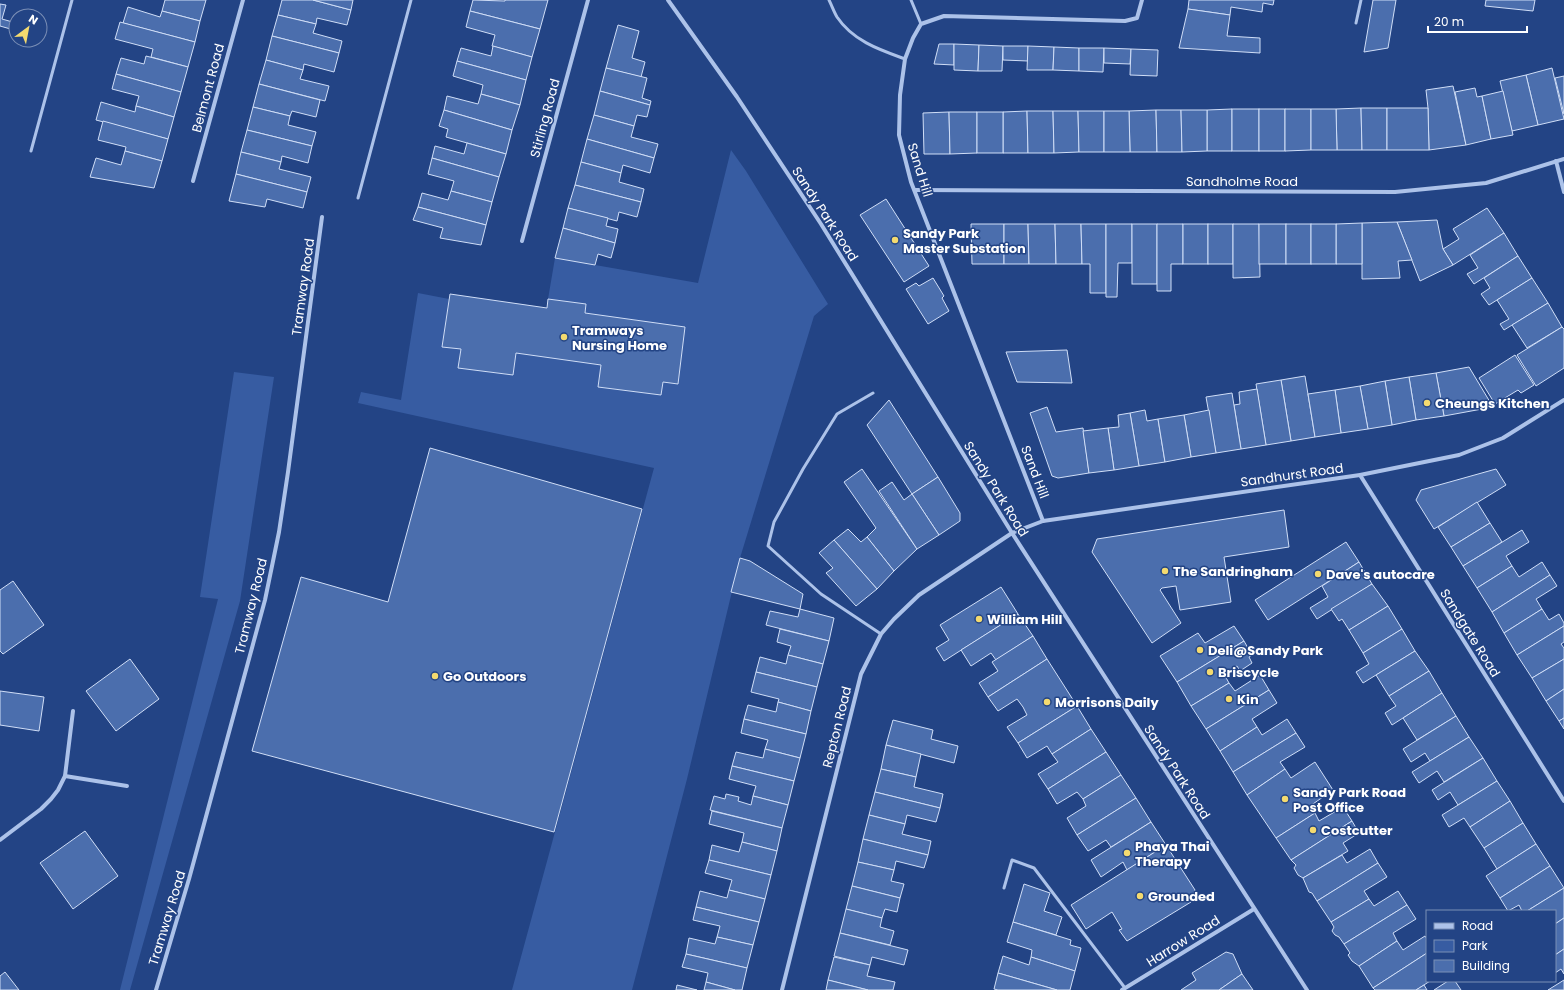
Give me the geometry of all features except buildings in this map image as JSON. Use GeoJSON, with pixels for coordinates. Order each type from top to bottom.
{"type":"FeatureCollection","features":[{"type":"Feature","properties":{"kind":"street","name":"Belmont Road"},"geometry":{"type":"LineString","coordinates":[[193,181],[243,0]]}},
{"type":"Feature","properties":{"kind":"street","name":"Stirling Road"},"geometry":{"type":"LineString","coordinates":[[522,241],[588,0]]}},
{"type":"Feature","properties":{"kind":"street","name":"Sandy Park Road"},"geometry":{"type":"LineString","coordinates":[[668,0],[737,97],[821,224],[1012,533],[1306,990]]}},
{"type":"Feature","properties":{"kind":"street"},"geometry":{"type":"LineString","coordinates":[[920,24],[944,16],[1125,21],[1137,18],[1142,0]]}},
{"type":"Feature","properties":{"kind":"street","name":"Sand Hill"},"geometry":{"type":"LineString","coordinates":[[920,24],[905,59],[900,95],[899,135],[911,182],[1043,521]]}},
{"type":"Feature","properties":{"kind":"street","name":"Sandholme Road"},"geometry":{"type":"LineString","coordinates":[[915,190],[1395,192],[1486,183],[1564,159]]}},
{"type":"Feature","properties":{"kind":"street"},"geometry":{"type":"LineString","coordinates":[[1556,161],[1564,192]]}},
{"type":"Feature","properties":{"kind":"street","name":"Tramway Road"},"geometry":{"type":"LineString","coordinates":[[156,990],[189,879],[265,600],[284,502],[322,217]]}},
{"type":"Feature","properties":{"kind":"street","name":"Sandhurst Road"},"geometry":{"type":"LineString","coordinates":[[1012,533],[1043,521],[1360,475],[1459,455],[1503,438],[1564,400]]}},
{"type":"Feature","properties":{"kind":"street","name":"Sandgate Road"},"geometry":{"type":"LineString","coordinates":[[1360,475],[1564,801]]}},
{"type":"Feature","properties":{"kind":"street","name":"Repton Road"},"geometry":{"type":"LineString","coordinates":[[782,990],[861,674],[881,634],[919,595],[1012,533]]}},
{"type":"Feature","properties":{"kind":"street"},"geometry":{"type":"LineString","coordinates":[[0,840],[51,799],[65,776],[74,711]]}},
{"type":"Feature","properties":{"kind":"street"},"geometry":{"type":"LineString","coordinates":[[65,776],[127,786]]}},
{"type":"Feature","properties":{"kind":"street","name":"Harrow Road"},"geometry":{"type":"LineString","coordinates":[[1124,989],[1254,909]]}},
{"type":"Feature","properties":{"kind":"lane"},"geometry":{"type":"LineString","coordinates":[[31,151],[72,0]]}},
{"type":"Feature","properties":{"kind":"lane"},"geometry":{"type":"LineString","coordinates":[[358,198],[411,0]]}},
{"type":"Feature","properties":{"kind":"lane"},"geometry":{"type":"LineString","coordinates":[[830,0],[837,17],[855,37],[875,48],[905,59]]}},
{"type":"Feature","properties":{"kind":"lane"},"geometry":{"type":"LineString","coordinates":[[911,0],[920,24]]}},
{"type":"Feature","properties":{"kind":"lane"},"geometry":{"type":"LineString","coordinates":[[1356,23],[1361,0]]}},
{"type":"Feature","properties":{"kind":"lane"},"geometry":{"type":"LineString","coordinates":[[873,392],[837,414],[803,469],[774,522],[768,546],[821,594],[881,634]]}},
{"type":"Feature","properties":{"kind":"lane"},"geometry":{"type":"LineString","coordinates":[[1004,888],[1012,860],[1034,868],[1124,989]]}},
{"type":"Feature","properties":{"kind":"green space"},"geometry":{"type":"Polygon","coordinates":[[[731,150],[746,171],[828,304],[814,316],[740,558],[687,779],[632,990],[512,990],[654,468],[358,403],[361,392],[401,400],[418,293],[449,299],[442,346],[461,349],[459,368],[513,375],[516,353],[601,365],[598,387],[661,395],[663,382],[678,384],[685,327],[585,313],[586,304],[548,299],[555,258],[698,283],[731,150]]]}},
{"type":"Feature","properties":{"kind":"green space"},"geometry":{"type":"Polygon","coordinates":[[[234,372],[274,377],[240,601],[130,990],[120,990],[218,599],[200,597],[234,372]]]}},
{"type":"Feature","properties":{"kind":"place","name":"Sandy Park Master Substation"},"geometry":{"type":"Point","coordinates":[895,240]}},
{"type":"Feature","properties":{"kind":"place","name":"Tramways Nursing Home"},"geometry":{"type":"Point","coordinates":[564,337]}},
{"type":"Feature","properties":{"kind":"place","name":"Cheungs Kitchen"},"geometry":{"type":"Point","coordinates":[1427,403]}},
{"type":"Feature","properties":{"kind":"place","name":"The Sandringham"},"geometry":{"type":"Point","coordinates":[1165,571]}},
{"type":"Feature","properties":{"kind":"place","name":"Dave's autocare"},"geometry":{"type":"Point","coordinates":[1318,574]}},
{"type":"Feature","properties":{"kind":"place","name":"William Hill"},"geometry":{"type":"Point","coordinates":[979,619]}},
{"type":"Feature","properties":{"kind":"place","name":"Deli@Sandy Park"},"geometry":{"type":"Point","coordinates":[1200,650]}},
{"type":"Feature","properties":{"kind":"place","name":"Briscycle"},"geometry":{"type":"Point","coordinates":[1210,672]}},
{"type":"Feature","properties":{"kind":"place","name":"Go Outdoors"},"geometry":{"type":"Point","coordinates":[435,676]}},
{"type":"Feature","properties":{"kind":"place","name":"Kin"},"geometry":{"type":"Point","coordinates":[1229,699]}},
{"type":"Feature","properties":{"kind":"place","name":"Morrisons Daily"},"geometry":{"type":"Point","coordinates":[1047,702]}},
{"type":"Feature","properties":{"kind":"place","name":"Sandy Park Road Post Office"},"geometry":{"type":"Point","coordinates":[1285,799]}},
{"type":"Feature","properties":{"kind":"place","name":"Costcutter"},"geometry":{"type":"Point","coordinates":[1313,830]}},
{"type":"Feature","properties":{"kind":"place","name":"Phaya Thai Therapy"},"geometry":{"type":"Point","coordinates":[1127,853]}},
{"type":"Feature","properties":{"kind":"place","name":"Grounded"},"geometry":{"type":"Point","coordinates":[1140,896]}}]}
